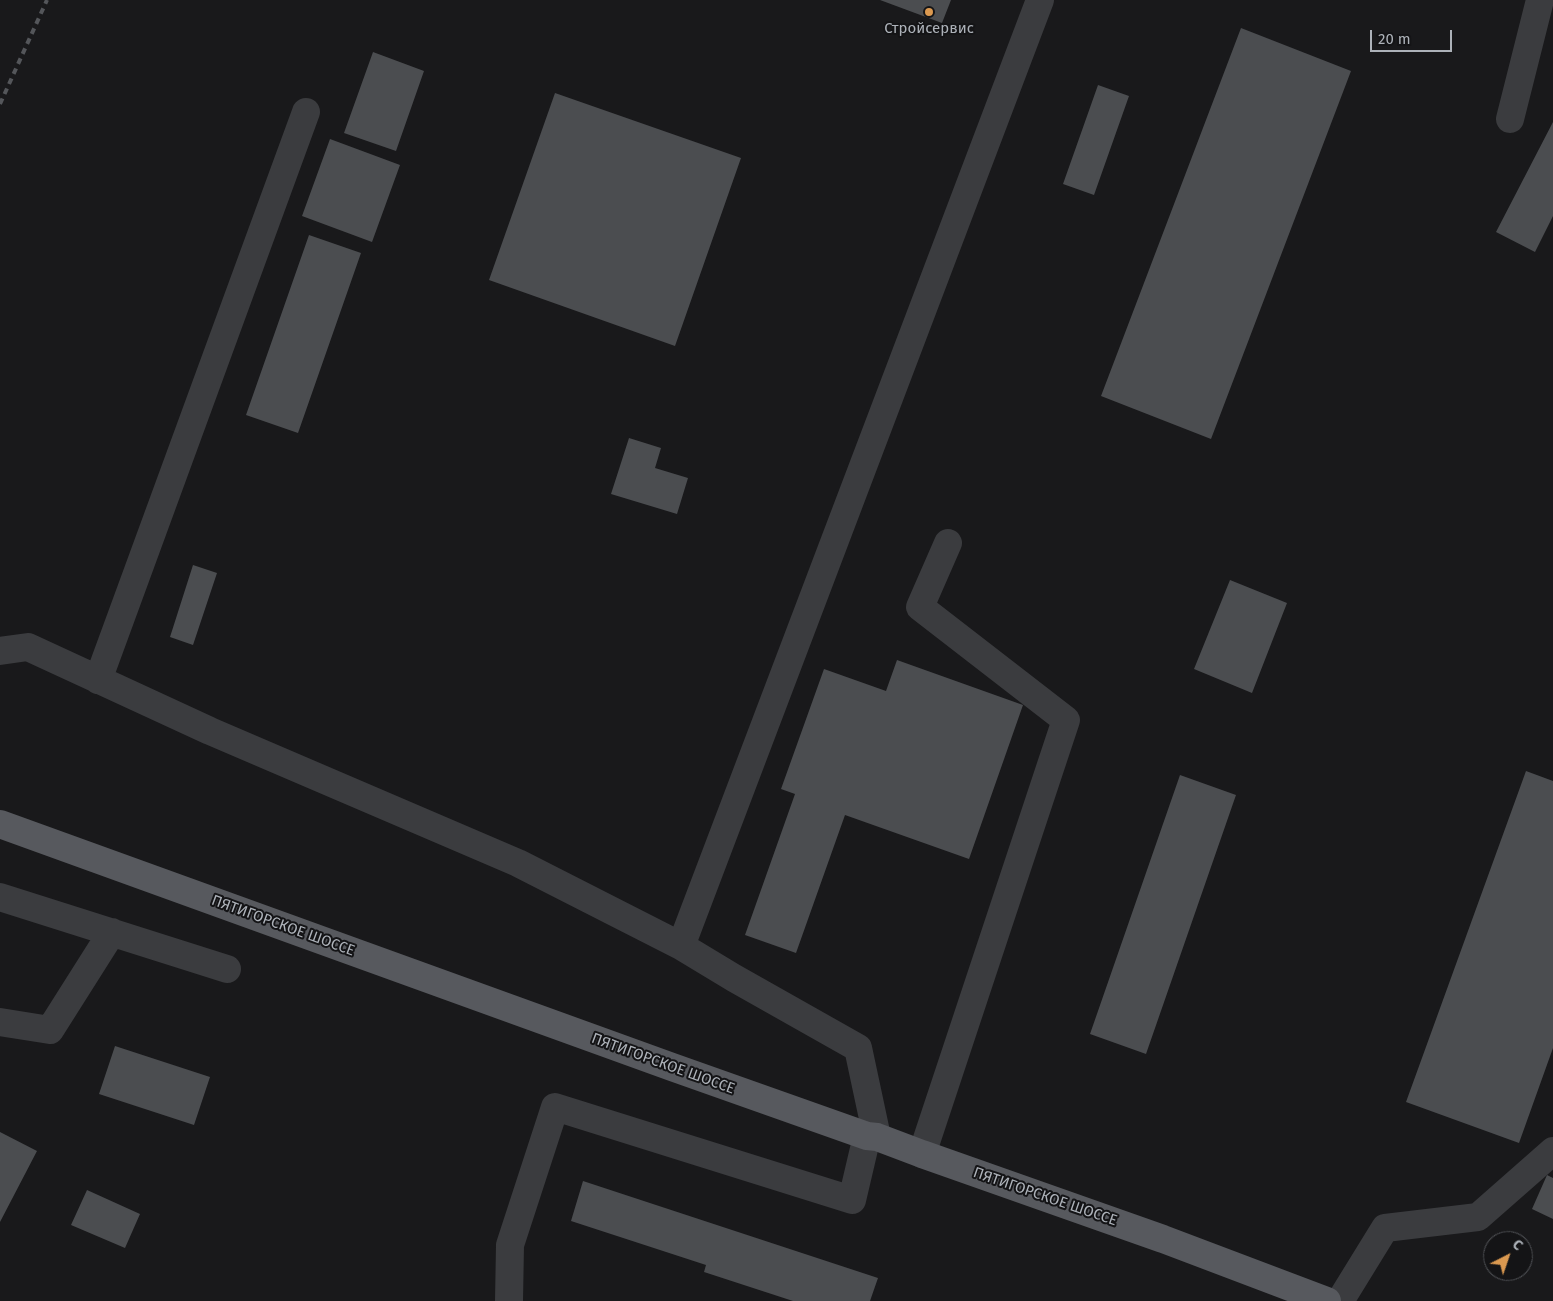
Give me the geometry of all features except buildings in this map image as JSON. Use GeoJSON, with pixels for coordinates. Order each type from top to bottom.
{"type":"FeatureCollection","features":[{"type":"Feature","properties":{"kind":"main road","name":"ПЯТИГОРСКОЕ ШОССЕ"},"geometry":{"type":"LineString","coordinates":[[0,824],[672,1067],[1163,1239],[1327,1301]]}},
{"type":"Feature","properties":{"kind":"lane"},"geometry":{"type":"LineString","coordinates":[[681,946],[1040,0]]}},
{"type":"Feature","properties":{"kind":"lane"},"geometry":{"type":"LineString","coordinates":[[1510,119],[1540,0]]}},
{"type":"Feature","properties":{"kind":"lane"},"geometry":{"type":"LineString","coordinates":[[98,680],[306,112]]}},
{"type":"Feature","properties":{"kind":"lane"},"geometry":{"type":"LineString","coordinates":[[922,1154],[1066,720],[920,607],[948,543]]}},
{"type":"Feature","properties":{"kind":"lane"},"geometry":{"type":"LineString","coordinates":[[0,651],[28,647],[219,735],[518,863],[681,946],[858,1048],[872,1136],[852,1200],[555,1107],[510,1245],[509,1301]]}},
{"type":"Feature","properties":{"kind":"lane"},"geometry":{"type":"LineString","coordinates":[[0,897],[227,969]]}},
{"type":"Feature","properties":{"kind":"lane"},"geometry":{"type":"LineString","coordinates":[[0,1022],[50,1030],[112,932]]}},
{"type":"Feature","properties":{"kind":"lane"},"geometry":{"type":"LineString","coordinates":[[1340,1301],[1384,1228],[1478,1217],[1553,1151]]}},
{"type":"Feature","properties":{"kind":"railway"},"geometry":{"type":"LineString","coordinates":[[0,104],[47,0]]}},
{"type":"Feature","properties":{"kind":"place","name":"Стройсервис"},"geometry":{"type":"Point","coordinates":[929,12]}}]}
